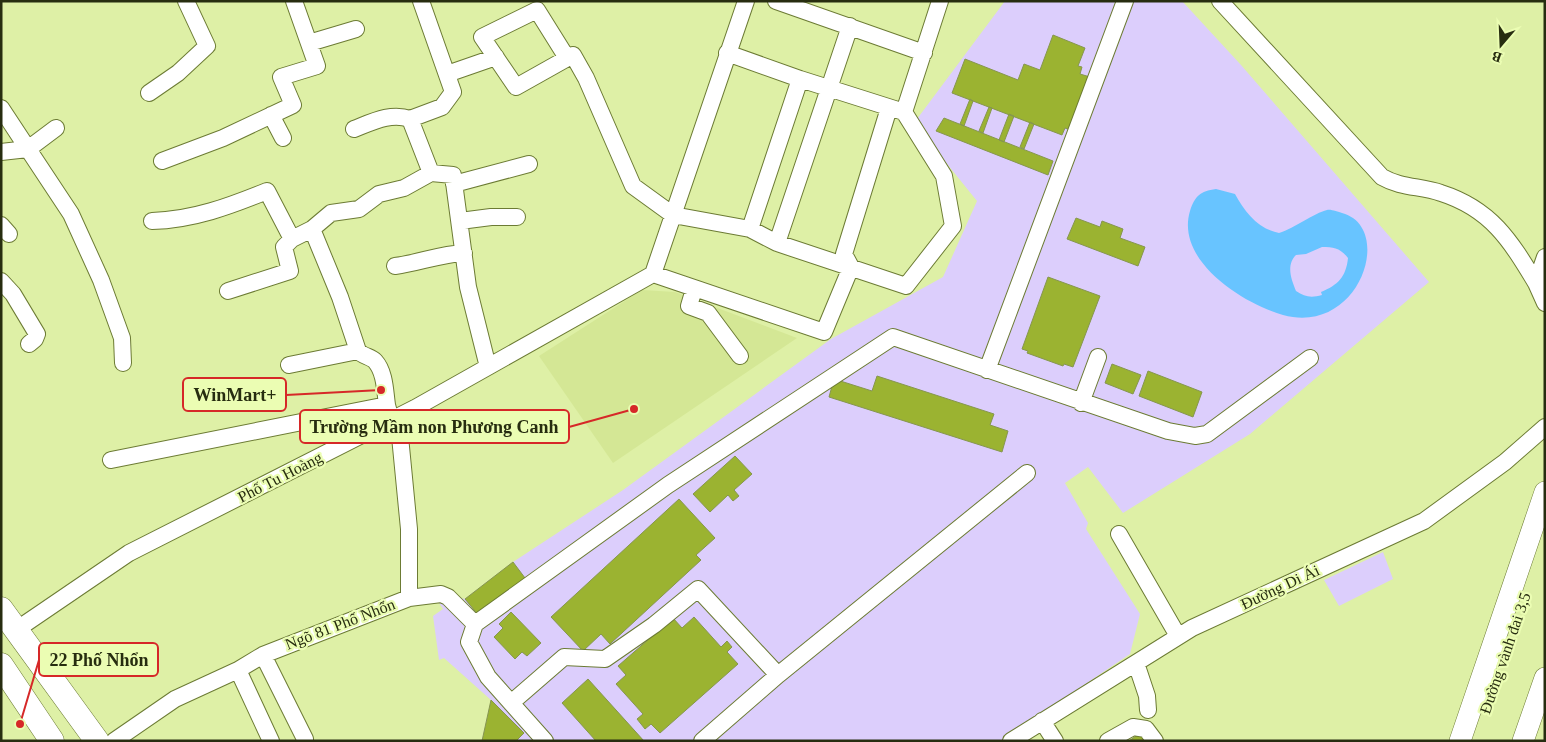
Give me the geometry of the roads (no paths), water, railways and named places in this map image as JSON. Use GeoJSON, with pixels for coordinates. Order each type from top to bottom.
{"type":"FeatureCollection","features":[{"type":"Feature","properties":{"kind":"highway"},"geometry":{"type":"LineString","coordinates":[[1,609],[97,741]]}},
{"type":"Feature","properties":{"kind":"highway"},"geometry":{"type":"LineString","coordinates":[[1,665],[52,741]]}},
{"type":"Feature","properties":{"kind":"main road"},"geometry":{"type":"LineString","coordinates":[[1460,741],[1545,492]]}},
{"type":"Feature","properties":{"kind":"main road","name":"Đường vành đai 3,5"},"geometry":{"type":"LineString","coordinates":[[1475,741],[1545,536]]}},
{"type":"Feature","properties":{"kind":"main road"},"geometry":{"type":"LineString","coordinates":[[1523,741],[1544,682]]}},
{"type":"Feature","properties":{"kind":"main road"},"geometry":{"type":"LineString","coordinates":[[1538,741],[1545,722]]}},
{"type":"Feature","properties":{"kind":"street"},"geometry":{"type":"LineString","coordinates":[[149,92],[178,73],[207,46],[186,1]]}},
{"type":"Feature","properties":{"kind":"street"},"geometry":{"type":"LineString","coordinates":[[162,161],[222,138],[293,104],[281,76],[316,66],[294,1]]}},
{"type":"Feature","properties":{"kind":"street"},"geometry":{"type":"LineString","coordinates":[[354,129],[385,118],[403,116],[410,119],[442,107],[453,92],[421,1]]}},
{"type":"Feature","properties":{"kind":"street"},"geometry":{"type":"LineString","coordinates":[[746,1],[727,52],[653,274],[824,332],[850,267],[844,254],[896,110],[924,53],[940,1]]}},
{"type":"Feature","properties":{"kind":"street"},"geometry":{"type":"LineString","coordinates":[[776,1],[924,53]]}},
{"type":"Feature","properties":{"kind":"street"},"geometry":{"type":"LineString","coordinates":[[987,370],[1125,1]]}},
{"type":"Feature","properties":{"kind":"street"},"geometry":{"type":"LineString","coordinates":[[1220,1],[1382,177],[1393,183],[1442,193],[1470,204],[1510,239],[1536,282],[1545,303]]}},
{"type":"Feature","properties":{"kind":"street"},"geometry":{"type":"LineString","coordinates":[[567,58],[538,10],[482,37],[516,87],[573,55],[586,78],[633,186],[673,215],[750,229],[777,243],[906,286],[953,226],[944,176],[896,110],[800,79],[727,52]]}},
{"type":"Feature","properties":{"kind":"street"},"geometry":{"type":"LineString","coordinates":[[777,243],[850,26]]}},
{"type":"Feature","properties":{"kind":"street"},"geometry":{"type":"LineString","coordinates":[[309,43],[356,29]]}},
{"type":"Feature","properties":{"kind":"street"},"geometry":{"type":"LineString","coordinates":[[447,74],[496,57]]}},
{"type":"Feature","properties":{"kind":"street"},"geometry":{"type":"LineString","coordinates":[[750,229],[800,79]]}},
{"type":"Feature","properties":{"kind":"street"},"geometry":{"type":"LineString","coordinates":[[1,108],[75,222],[122,338],[123,362]]}},
{"type":"Feature","properties":{"kind":"street"},"geometry":{"type":"LineString","coordinates":[[271,114],[283,138]]}},
{"type":"Feature","properties":{"kind":"street"},"geometry":{"type":"LineString","coordinates":[[410,119],[431,173]]}},
{"type":"Feature","properties":{"kind":"street"},"geometry":{"type":"LineString","coordinates":[[1,152],[28,149],[56,128]]}},
{"type":"Feature","properties":{"kind":"street"},"geometry":{"type":"LineString","coordinates":[[454,184],[529,164]]}},
{"type":"Feature","properties":{"kind":"street"},"geometry":{"type":"LineString","coordinates":[[228,291],[290,271],[284,247],[292,239],[312,229],[331,213],[359,209],[379,194],[404,188],[431,173],[453,175],[468,287],[488,366]]}},
{"type":"Feature","properties":{"kind":"street"},"geometry":{"type":"LineString","coordinates":[[152,221],[178,220],[228,206],[267,191],[292,239]]}},
{"type":"Feature","properties":{"kind":"street"},"geometry":{"type":"LineString","coordinates":[[460,221],[491,217],[517,217]]}},
{"type":"Feature","properties":{"kind":"street"},"geometry":{"type":"LineString","coordinates":[[289,364],[358,351],[340,297],[312,229]]}},
{"type":"Feature","properties":{"kind":"street"},"geometry":{"type":"LineString","coordinates":[[396,266],[421,262],[441,254],[464,253]]}},
{"type":"Feature","properties":{"kind":"street"},"geometry":{"type":"LineString","coordinates":[[1536,282],[1545,257]]}},
{"type":"Feature","properties":{"kind":"street","name":"Phố Tu Hoàng"},"geometry":{"type":"LineString","coordinates":[[16,630],[129,553],[392,414],[488,366],[653,274]]}},
{"type":"Feature","properties":{"kind":"street"},"geometry":{"type":"LineString","coordinates":[[1,281],[13,294],[37,334],[35,339],[29,344]]}},
{"type":"Feature","properties":{"kind":"street"},"geometry":{"type":"LineString","coordinates":[[694,288],[689,306],[708,313],[740,356]]}},
{"type":"Feature","properties":{"kind":"street"},"geometry":{"type":"LineString","coordinates":[[545,741],[488,677],[469,642],[475,624],[668,485],[893,337],[1168,432],[1195,436],[1207,434],[1310,358]]}},
{"type":"Feature","properties":{"kind":"street","name":"Ngõ 81 Phố Nhổn"},"geometry":{"type":"LineString","coordinates":[[114,741],[175,699],[238,670],[263,655],[409,598],[409,529],[392,414],[381,370],[374,360],[364,357],[358,351]]}},
{"type":"Feature","properties":{"kind":"street"},"geometry":{"type":"LineString","coordinates":[[1081,403],[1098,357]]}},
{"type":"Feature","properties":{"kind":"street"},"geometry":{"type":"LineString","coordinates":[[111,460],[235,436],[392,414]]}},
{"type":"Feature","properties":{"kind":"street","name":"Đường Di Ái"},"geometry":{"type":"LineString","coordinates":[[1011,741],[1037,730],[1136,663],[1192,628],[1424,521],[1505,462],[1545,427]]}},
{"type":"Feature","properties":{"kind":"street"},"geometry":{"type":"LineString","coordinates":[[702,741],[778,675],[1028,473]]}},
{"type":"Feature","properties":{"kind":"street"},"geometry":{"type":"LineString","coordinates":[[1119,534],[1178,636]]}},
{"type":"Feature","properties":{"kind":"street"},"geometry":{"type":"LineString","coordinates":[[511,702],[564,657],[605,659],[654,625],[698,589],[778,675]]}},
{"type":"Feature","properties":{"kind":"street"},"geometry":{"type":"LineString","coordinates":[[409,598],[441,594],[448,597],[475,624]]}},
{"type":"Feature","properties":{"kind":"street"},"geometry":{"type":"LineString","coordinates":[[263,655],[305,739]]}},
{"type":"Feature","properties":{"kind":"street"},"geometry":{"type":"LineString","coordinates":[[1136,663],[1147,696],[1148,710]]}},
{"type":"Feature","properties":{"kind":"street"},"geometry":{"type":"LineString","coordinates":[[238,670],[271,741]]}},
{"type":"Feature","properties":{"kind":"street"},"geometry":{"type":"LineString","coordinates":[[1108,741],[1133,727],[1146,729],[1155,741]]}},
{"type":"Feature","properties":{"kind":"street"},"geometry":{"type":"LineString","coordinates":[[1037,730],[1055,741]]}},
{"type":"Feature","properties":{"kind":"water"},"geometry":{"type":"Polygon","coordinates":[[[1216,189],[1235,194],[1243,207],[1258,224],[1279,233],[1327,210],[1342,213],[1358,222],[1366,238],[1367,257],[1361,277],[1349,296],[1332,310],[1310,317],[1283,315],[1250,301],[1216,278],[1203,263],[1193,247],[1188,229],[1190,211],[1194,202],[1199,195],[1216,189]],[[1322,247],[1306,254],[1296,255],[1291,263],[1292,282],[1296,291],[1302,295],[1322,295],[1321,292],[1336,283],[1343,275],[1348,258],[1339,250],[1322,247]]]}},
{"type":"Feature","properties":{"kind":"place","name":"WinMart+"},"geometry":{"type":"Point","coordinates":[381,390]}},
{"type":"Feature","properties":{"kind":"place","name":"Trường Mầm non Phương Canh"},"geometry":{"type":"Point","coordinates":[634,409]}},
{"type":"Feature","properties":{"kind":"place","name":"22 Phố Nhổn"},"geometry":{"type":"Point","coordinates":[20,724]}}]}
